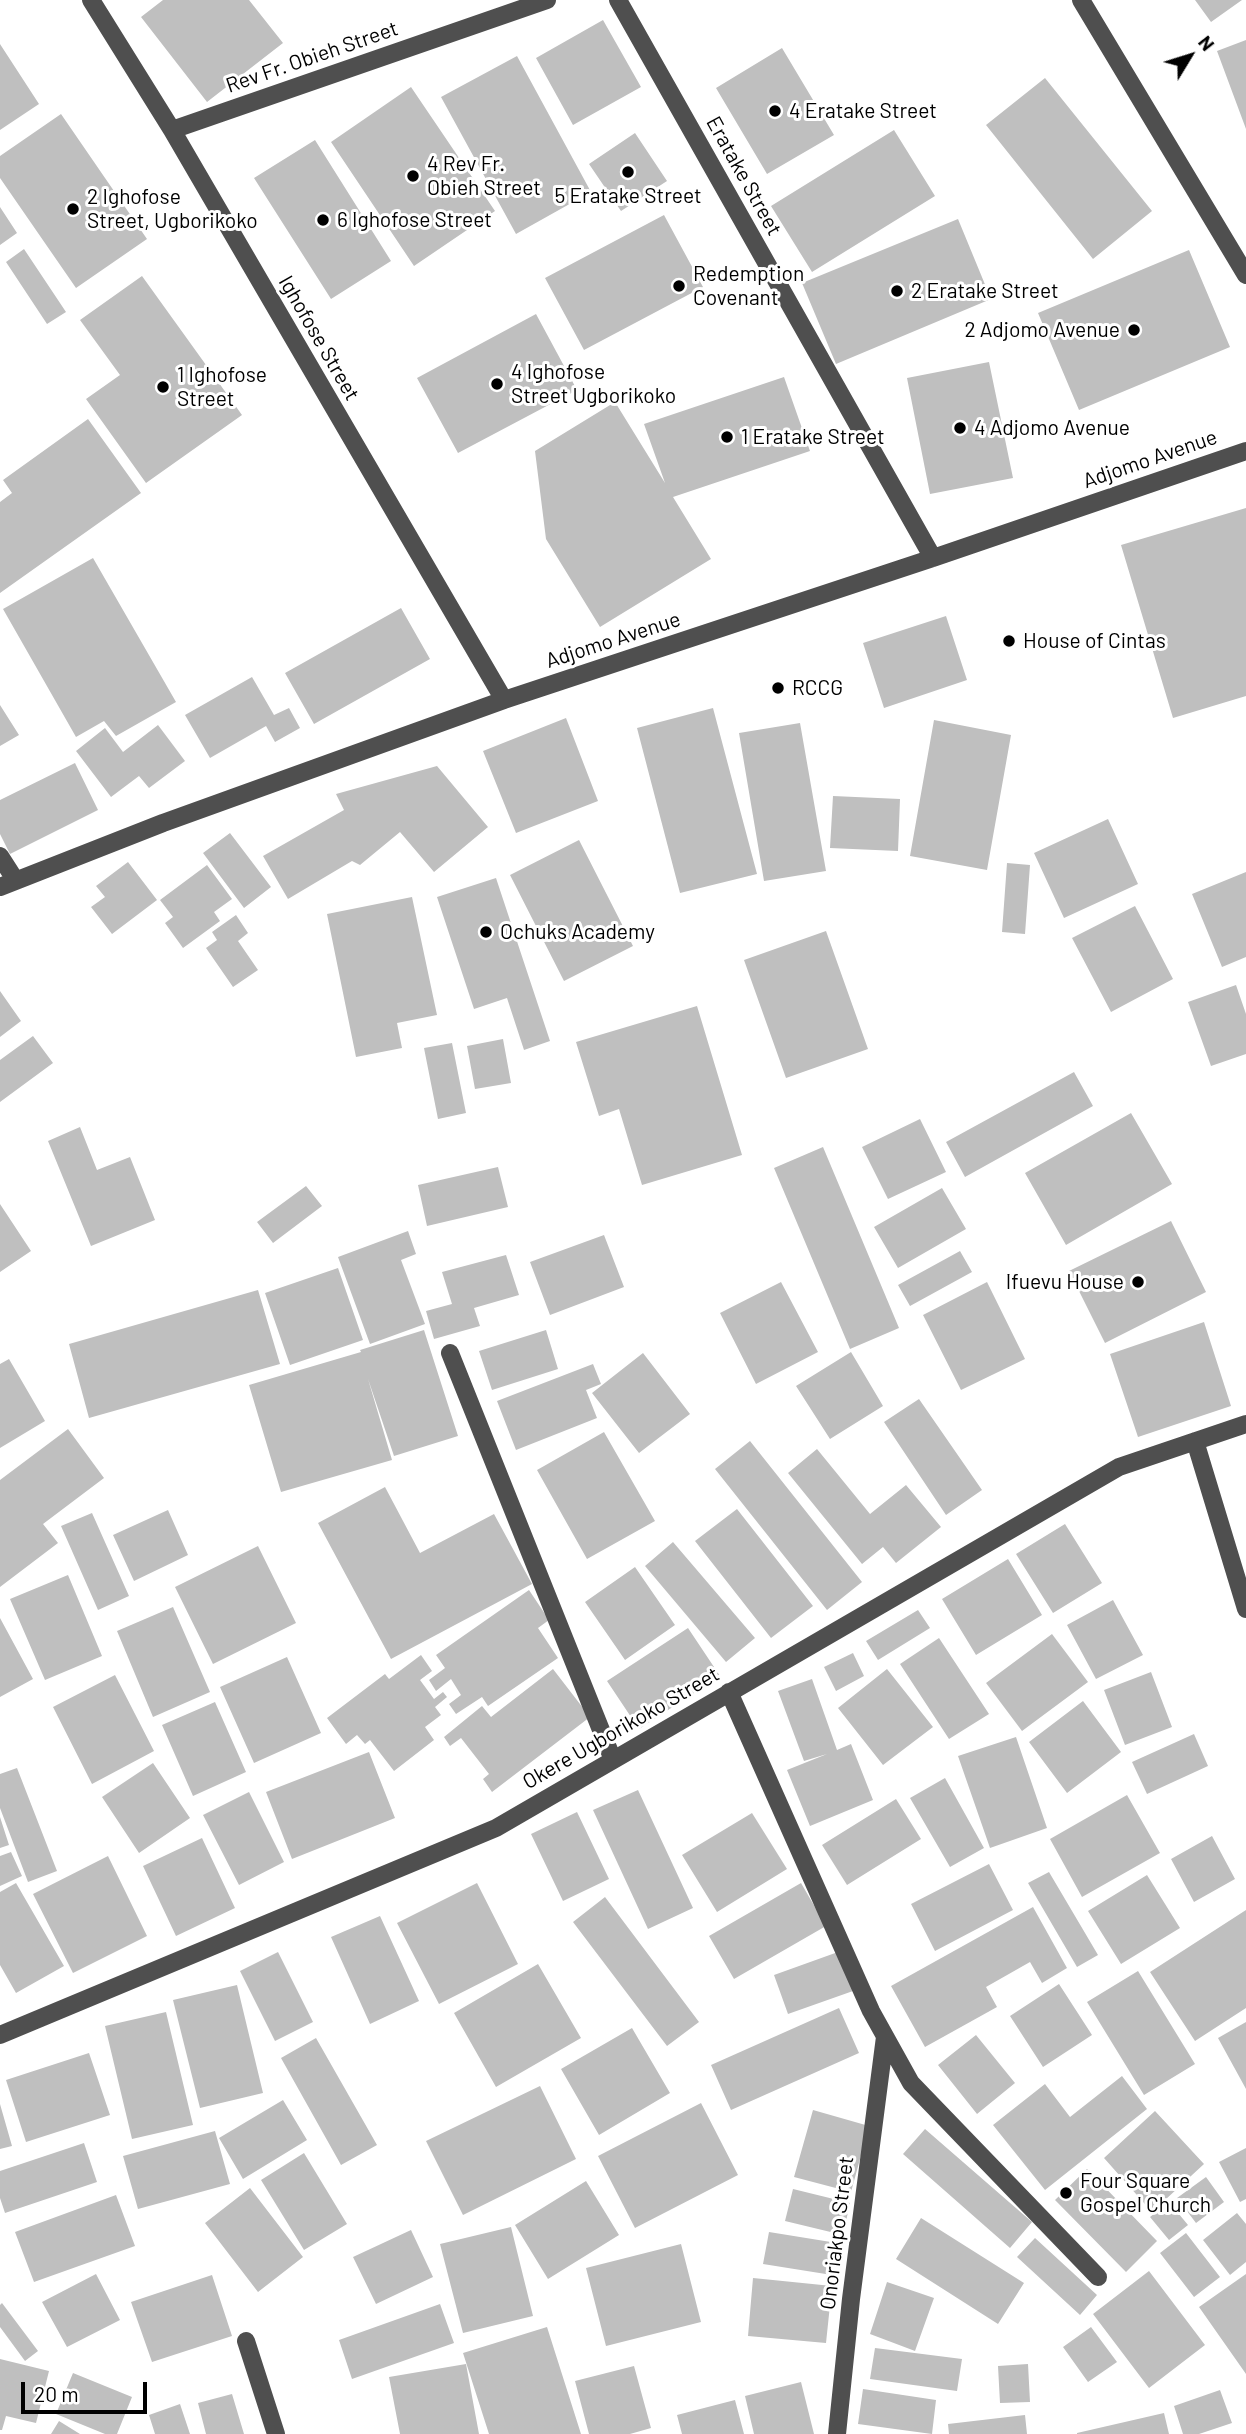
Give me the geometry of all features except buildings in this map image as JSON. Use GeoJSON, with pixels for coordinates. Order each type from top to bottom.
{"type":"FeatureCollection","features":[{"type":"Feature","properties":{"kind":"street","name":"Ighofose Street"},"geometry":{"type":"LineString","coordinates":[[92,0],[172,130],[504,700]]}},
{"type":"Feature","properties":{"kind":"street","name":"Rev Fr. Obieh Street"},"geometry":{"type":"LineString","coordinates":[[172,130],[547,0]]}},
{"type":"Feature","properties":{"kind":"street","name":"Eratake Street"},"geometry":{"type":"LineString","coordinates":[[618,0],[933,558]]}},
{"type":"Feature","properties":{"kind":"street"},"geometry":{"type":"LineString","coordinates":[[1081,0],[1246,275]]}},
{"type":"Feature","properties":{"kind":"street","name":"Adjomo Avenue"},"geometry":{"type":"LineString","coordinates":[[8,884],[176,819],[504,700],[933,558],[1246,450]]}},
{"type":"Feature","properties":{"kind":"street"},"geometry":{"type":"LineString","coordinates":[[0,856],[8,884]]}},
{"type":"Feature","properties":{"kind":"street"},"geometry":{"type":"LineString","coordinates":[[450,1353],[613,1760]]}},
{"type":"Feature","properties":{"kind":"street","name":"Okere Ugborikoko Street"},"geometry":{"type":"LineString","coordinates":[[0,2035],[496,1828],[1119,1466],[1246,1424]]}},
{"type":"Feature","properties":{"kind":"street"},"geometry":{"type":"LineString","coordinates":[[1195,1441],[1246,1609]]}},
{"type":"Feature","properties":{"kind":"street"},"geometry":{"type":"LineString","coordinates":[[729,1692],[865,1998],[911,2083],[1098,2277]]}},
{"type":"Feature","properties":{"kind":"street","name":"Onoriakpo Street"},"geometry":{"type":"LineString","coordinates":[[837,2434],[851,2299],[885,2037]]}},
{"type":"Feature","properties":{"kind":"street"},"geometry":{"type":"LineString","coordinates":[[246,2341],[275,2434]]}},
{"type":"Feature","properties":{"kind":"place","name":"4 Eratake Street"},"geometry":{"type":"Point","coordinates":[775,111]}},
{"type":"Feature","properties":{"kind":"place","name":"5 Eratake Street"},"geometry":{"type":"Point","coordinates":[628,172]}},
{"type":"Feature","properties":{"kind":"place","name":"4 Rev Fr. Obieh Street"},"geometry":{"type":"Point","coordinates":[413,176]}},
{"type":"Feature","properties":{"kind":"place","name":"2 Ighofose Street, Ugborikoko"},"geometry":{"type":"Point","coordinates":[73,209]}},
{"type":"Feature","properties":{"kind":"place","name":"6 Ighofose Street"},"geometry":{"type":"Point","coordinates":[323,220]}},
{"type":"Feature","properties":{"kind":"place","name":"Redemption Covenant"},"geometry":{"type":"Point","coordinates":[679,286]}},
{"type":"Feature","properties":{"kind":"place","name":"2 Eratake Street"},"geometry":{"type":"Point","coordinates":[897,291]}},
{"type":"Feature","properties":{"kind":"place","name":"2 Adjomo Avenue"},"geometry":{"type":"Point","coordinates":[1134,330]}},
{"type":"Feature","properties":{"kind":"place","name":"4 Ighofose Street Ugborikoko"},"geometry":{"type":"Point","coordinates":[497,384]}},
{"type":"Feature","properties":{"kind":"place","name":"1 Ighofose Street"},"geometry":{"type":"Point","coordinates":[163,387]}},
{"type":"Feature","properties":{"kind":"place","name":"4 Adjomo Avenue"},"geometry":{"type":"Point","coordinates":[960,428]}},
{"type":"Feature","properties":{"kind":"place","name":"1 Eratake Street"},"geometry":{"type":"Point","coordinates":[727,437]}},
{"type":"Feature","properties":{"kind":"place","name":"House of Cintas"},"geometry":{"type":"Point","coordinates":[1009,641]}},
{"type":"Feature","properties":{"kind":"place","name":"RCCG"},"geometry":{"type":"Point","coordinates":[778,688]}},
{"type":"Feature","properties":{"kind":"place","name":"Ochuks Academy"},"geometry":{"type":"Point","coordinates":[486,932]}},
{"type":"Feature","properties":{"kind":"place","name":"Ifuevu House"},"geometry":{"type":"Point","coordinates":[1138,1282]}},
{"type":"Feature","properties":{"kind":"place","name":"Four Square Gospel Church"},"geometry":{"type":"Point","coordinates":[1066,2193]}}]}
